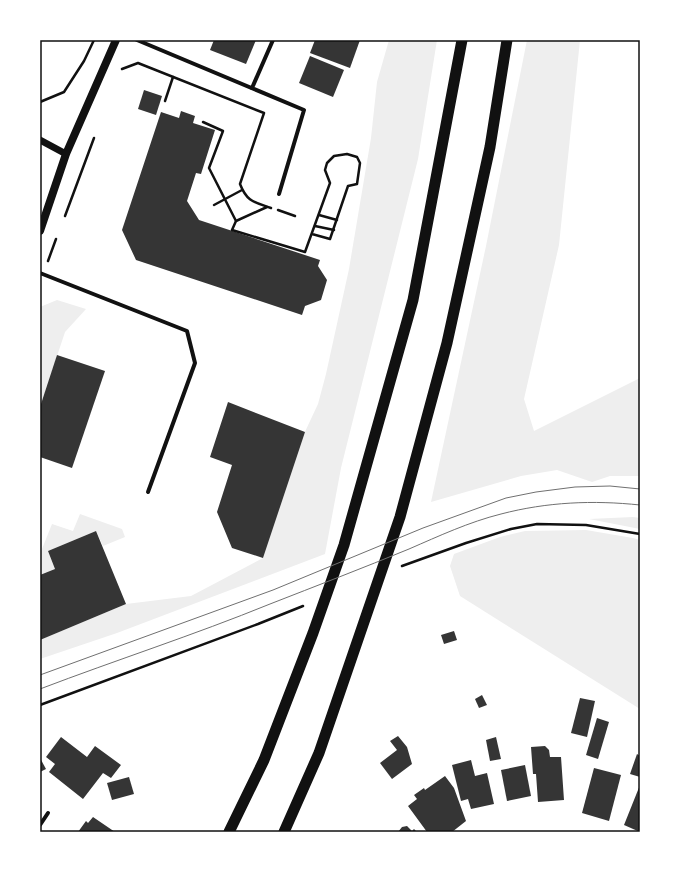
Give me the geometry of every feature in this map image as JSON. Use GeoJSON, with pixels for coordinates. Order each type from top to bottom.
{"type":"FeatureCollection","features":[{"type":"Feature","properties":{"kind":"highway"},"geometry":{"type":"LineString","coordinates":[[229,832],[264,760],[313,633],[344,545],[413,300],[462,40]]}},
{"type":"Feature","properties":{"kind":"highway"},"geometry":{"type":"LineString","coordinates":[[284,832],[319,753],[400,517],[449,335],[490,147],[507,40]]}},
{"type":"Feature","properties":{"kind":"main road"},"geometry":{"type":"LineString","coordinates":[[40,231],[66,154],[116,40]]}},
{"type":"Feature","properties":{"kind":"street"},"geometry":{"type":"LineString","coordinates":[[137,40],[304,110],[279,194]]}},
{"type":"Feature","properties":{"kind":"street"},"geometry":{"type":"LineString","coordinates":[[252,88],[273,40]]}},
{"type":"Feature","properties":{"kind":"street"},"geometry":{"type":"LineString","coordinates":[[40,140],[66,154]]}},
{"type":"Feature","properties":{"kind":"street"},"geometry":{"type":"LineString","coordinates":[[42,274],[188,331],[195,363],[148,492]]}},
{"type":"Feature","properties":{"kind":"street"},"geometry":{"type":"LineString","coordinates":[[40,825],[48,813]]}},
{"type":"Feature","properties":{"kind":"path"},"geometry":{"type":"LineString","coordinates":[[40,102],[64,92],[84,61],[94,40]]}},
{"type":"Feature","properties":{"kind":"path"},"geometry":{"type":"LineString","coordinates":[[120,72],[124,68],[138,63],[264,113],[240,184],[242,190],[251,201],[295,216]]}},
{"type":"Feature","properties":{"kind":"path"},"geometry":{"type":"LineString","coordinates":[[165,101],[173,77]]}},
{"type":"Feature","properties":{"kind":"path"},"geometry":{"type":"LineString","coordinates":[[202,122],[223,131],[209,168],[236,221]]}},
{"type":"Feature","properties":{"kind":"path"},"geometry":{"type":"LineString","coordinates":[[62,223],[95,135]]}},
{"type":"Feature","properties":{"kind":"path"},"geometry":{"type":"LineString","coordinates":[[267,206],[236,221],[232,230],[305,252],[330,183],[325,170],[327,163],[334,156],[347,154],[357,157],[360,164],[357,184],[348,186],[330,239],[312,234]]}},
{"type":"Feature","properties":{"kind":"path"},"geometry":{"type":"LineString","coordinates":[[214,205],[242,190]]}},
{"type":"Feature","properties":{"kind":"path"},"geometry":{"type":"LineString","coordinates":[[319,215],[337,220]]}},
{"type":"Feature","properties":{"kind":"path"},"geometry":{"type":"LineString","coordinates":[[315,226],[334,230]]}},
{"type":"Feature","properties":{"kind":"path"},"geometry":{"type":"LineString","coordinates":[[42,274],[57,238]]}},
{"type":"Feature","properties":{"kind":"path"},"geometry":{"type":"LineString","coordinates":[[415,561],[511,529],[538,524],[586,525],[640,534]]}},
{"type":"Feature","properties":{"kind":"path"},"geometry":{"type":"LineString","coordinates":[[40,705],[258,624]]}},
{"type":"Feature","properties":{"kind":"shaded area"},"geometry":{"type":"Polygon","coordinates":[[[389,40],[437,40],[418,159],[341,468],[325,554],[117,633],[40,659],[40,640],[126,604],[191,596],[263,558],[303,436],[318,404],[326,374],[349,269],[371,138],[377,82],[389,40]]]}},
{"type":"Feature","properties":{"kind":"shaded area"},"geometry":{"type":"Polygon","coordinates":[[[527,40],[580,40],[559,245],[524,399],[534,431],[640,378],[640,476],[610,476],[592,482],[557,470],[521,476],[431,502],[486,246],[527,40]]]}},
{"type":"Feature","properties":{"kind":"shaded area"},"geometry":{"type":"Polygon","coordinates":[[[57,300],[86,309],[65,332],[40,407],[40,307],[57,300]]]}},
{"type":"Feature","properties":{"kind":"shaded area"},"geometry":{"type":"Polygon","coordinates":[[[80,514],[122,529],[125,537],[103,546],[96,531],[48,551],[55,569],[40,575],[40,554],[52,524],[73,531],[80,514]]]}},
{"type":"Feature","properties":{"kind":"shaded area"},"geometry":{"type":"Polygon","coordinates":[[[640,518],[640,529],[589,519],[640,518]]]}},
{"type":"Feature","properties":{"kind":"shaded area"},"geometry":{"type":"Polygon","coordinates":[[[586,530],[640,540],[640,709],[460,596],[450,566],[454,554],[500,537],[525,531],[586,530]]]}},
{"type":"Feature","properties":{"kind":"building"},"geometry":{"type":"Polygon","coordinates":[[[214,40],[256,40],[246,64],[210,50],[214,40]]]}},
{"type":"Feature","properties":{"kind":"building"},"geometry":{"type":"Polygon","coordinates":[[[315,40],[360,40],[350,68],[310,53],[315,40]]]}},
{"type":"Feature","properties":{"kind":"building"},"geometry":{"type":"Polygon","coordinates":[[[310,56],[344,70],[333,97],[299,83],[310,56]]]}},
{"type":"Feature","properties":{"kind":"building"},"geometry":{"type":"Polygon","coordinates":[[[144,90],[162,96],[156,115],[138,109],[144,90]]]}},
{"type":"Feature","properties":{"kind":"building"},"geometry":{"type":"Polygon","coordinates":[[[181,111],[195,116],[193,123],[215,130],[201,174],[196,173],[187,201],[199,220],[320,260],[318,266],[327,280],[321,300],[305,306],[302,315],[136,260],[122,230],[161,112],[179,118],[181,111]]]}},
{"type":"Feature","properties":{"kind":"building"},"geometry":{"type":"Polygon","coordinates":[[[57,355],[105,371],[72,468],[40,457],[40,407],[57,355]]]}},
{"type":"Feature","properties":{"kind":"building"},"geometry":{"type":"Polygon","coordinates":[[[228,402],[305,432],[263,558],[232,548],[217,512],[232,465],[210,457],[228,402]]]}},
{"type":"Feature","properties":{"kind":"building"},"geometry":{"type":"Polygon","coordinates":[[[96,531],[126,604],[40,640],[40,575],[55,569],[48,551],[96,531]]]}},
{"type":"Feature","properties":{"kind":"building"},"geometry":{"type":"Polygon","coordinates":[[[454,631],[457,640],[444,644],[441,635],[454,631]]]}},
{"type":"Feature","properties":{"kind":"building"},"geometry":{"type":"Polygon","coordinates":[[[482,695],[487,705],[479,708],[475,699],[482,695]]]}},
{"type":"Feature","properties":{"kind":"building"},"geometry":{"type":"Polygon","coordinates":[[[580,698],[595,701],[587,737],[571,733],[580,698]]]}},
{"type":"Feature","properties":{"kind":"building"},"geometry":{"type":"Polygon","coordinates":[[[597,718],[609,722],[598,759],[586,755],[597,718]]]}},
{"type":"Feature","properties":{"kind":"building"},"geometry":{"type":"Polygon","coordinates":[[[398,736],[407,747],[412,764],[392,779],[380,763],[397,750],[390,741],[398,736]]]}},
{"type":"Feature","properties":{"kind":"building"},"geometry":{"type":"Polygon","coordinates":[[[61,737],[87,757],[95,746],[121,765],[111,778],[103,773],[83,799],[49,772],[55,764],[46,757],[61,737]]]}},
{"type":"Feature","properties":{"kind":"building"},"geometry":{"type":"Polygon","coordinates":[[[496,737],[501,759],[490,761],[486,740],[496,737]]]}},
{"type":"Feature","properties":{"kind":"building"},"geometry":{"type":"Polygon","coordinates":[[[545,746],[549,750],[550,757],[561,757],[564,800],[538,802],[536,774],[533,774],[531,747],[545,746]]]}},
{"type":"Feature","properties":{"kind":"building"},"geometry":{"type":"Polygon","coordinates":[[[637,754],[640,756],[640,777],[630,774],[637,754]]]}},
{"type":"Feature","properties":{"kind":"building"},"geometry":{"type":"Polygon","coordinates":[[[40,758],[46,769],[40,772],[40,758]]]}},
{"type":"Feature","properties":{"kind":"building"},"geometry":{"type":"Polygon","coordinates":[[[471,760],[475,776],[487,773],[494,804],[471,809],[468,799],[461,801],[452,765],[471,760]]]}},
{"type":"Feature","properties":{"kind":"building"},"geometry":{"type":"Polygon","coordinates":[[[525,765],[531,796],[507,801],[501,770],[525,765]]]}},
{"type":"Feature","properties":{"kind":"building"},"geometry":{"type":"Polygon","coordinates":[[[594,768],[621,775],[609,821],[582,813],[594,768]]]}},
{"type":"Feature","properties":{"kind":"building"},"geometry":{"type":"Polygon","coordinates":[[[445,776],[454,788],[466,821],[452,832],[427,832],[408,806],[417,799],[414,795],[424,788],[425,790],[445,776]]]}},
{"type":"Feature","properties":{"kind":"building"},"geometry":{"type":"Polygon","coordinates":[[[129,777],[134,794],[112,800],[107,783],[129,777]]]}},
{"type":"Feature","properties":{"kind":"building"},"geometry":{"type":"Polygon","coordinates":[[[640,785],[640,832],[624,825],[640,785]]]}},
{"type":"Feature","properties":{"kind":"building"},"geometry":{"type":"Polygon","coordinates":[[[93,817],[115,832],[78,832],[86,821],[88,823],[93,817]]]}},
{"type":"Feature","properties":{"kind":"building"},"geometry":{"type":"Polygon","coordinates":[[[407,826],[412,831],[414,829],[417,832],[398,832],[402,827],[407,826]]]}},
{"type":"Feature","properties":{"kind":"tram line"},"geometry":{"type":"LineString","coordinates":[[40,675],[273,590],[423,528],[506,498],[536,492],[575,487],[610,486],[640,489]]}},
{"type":"Feature","properties":{"kind":"tram line"},"geometry":{"type":"LineString","coordinates":[[40,689],[184,637],[489,517],[518,510],[570,503],[587,502],[640,505]]}}]}
